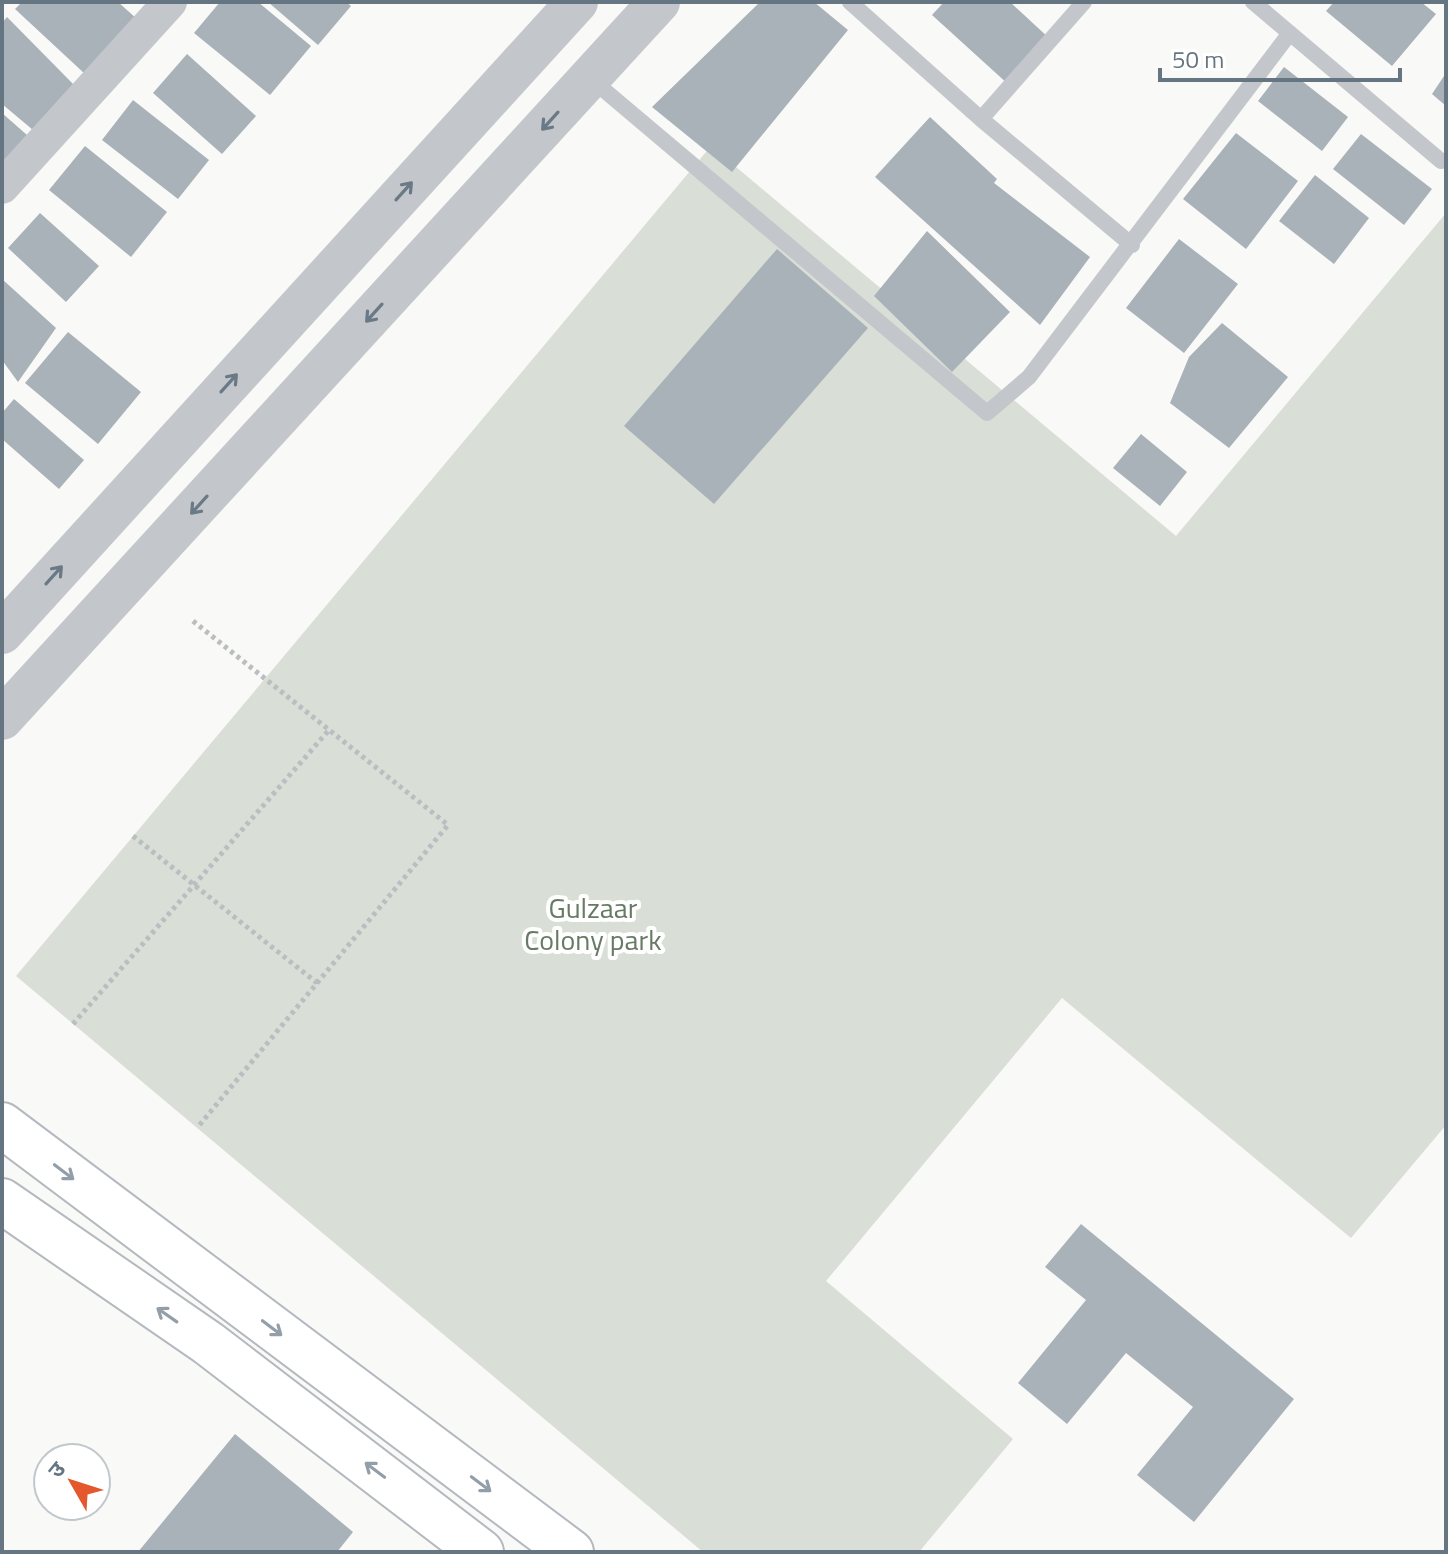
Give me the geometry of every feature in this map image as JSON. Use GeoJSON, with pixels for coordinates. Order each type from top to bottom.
{"type":"FeatureCollection","features":[{"type":"Feature","properties":{"kind":"main road"},"geometry":{"type":"LineString","coordinates":[[2,1125],[571,1552]]}},
{"type":"Feature","properties":{"kind":"main road"},"geometry":{"type":"LineString","coordinates":[[2,1201],[208,1343],[456,1544]]}},
{"type":"Feature","properties":{"kind":"street"},"geometry":{"type":"LineString","coordinates":[[2,187],[170,2]]}},
{"type":"Feature","properties":{"kind":"street"},"geometry":{"type":"LineString","coordinates":[[2,719],[659,2]]}},
{"type":"Feature","properties":{"kind":"street"},"geometry":{"type":"LineString","coordinates":[[2,633],[560,7]]}},
{"type":"Feature","properties":{"kind":"lane"},"geometry":{"type":"LineString","coordinates":[[850,2],[981,119],[1132,245]]}},
{"type":"Feature","properties":{"kind":"lane"},"geometry":{"type":"LineString","coordinates":[[981,119],[1084,2]]}},
{"type":"Feature","properties":{"kind":"lane"},"geometry":{"type":"LineString","coordinates":[[1253,2],[1441,161]]}},
{"type":"Feature","properties":{"kind":"lane"},"geometry":{"type":"LineString","coordinates":[[590,78],[987,413],[1029,377],[1290,33]]}},
{"type":"Feature","properties":{"kind":"path"},"geometry":{"type":"LineString","coordinates":[[193,621],[448,825],[197,1128]]}},
{"type":"Feature","properties":{"kind":"path"},"geometry":{"type":"LineString","coordinates":[[73,1024],[329,730]]}},
{"type":"Feature","properties":{"kind":"path"},"geometry":{"type":"LineString","coordinates":[[133,836],[317,983]]}},
{"type":"Feature","properties":{"kind":"green space","name":"Gulzaar Colony park"},"geometry":{"type":"Polygon","coordinates":[[[711,146],[1176,536],[1446,213],[1446,1125],[1351,1238],[1062,998],[826,1281],[1013,1439],[919,1552],[703,1552],[16,976],[711,146]]]}},
{"type":"Feature","properties":{"kind":"building"},"geometry":{"type":"Polygon","coordinates":[[[22,2],[118,2],[137,19],[85,74],[15,9],[22,2]]]}},
{"type":"Feature","properties":{"kind":"building"},"geometry":{"type":"Polygon","coordinates":[[[220,2],[258,2],[311,46],[270,95],[194,33],[220,2]]]}},
{"type":"Feature","properties":{"kind":"building"},"geometry":{"type":"Polygon","coordinates":[[[268,2],[346,2],[351,6],[318,45],[268,2]]]}},
{"type":"Feature","properties":{"kind":"building"},"geometry":{"type":"Polygon","coordinates":[[[760,2],[814,2],[848,30],[732,172],[652,107],[760,2]]]}},
{"type":"Feature","properties":{"kind":"building"},"geometry":{"type":"Polygon","coordinates":[[[944,2],[1010,2],[1050,39],[1009,85],[932,15],[944,2]]]}},
{"type":"Feature","properties":{"kind":"building"},"geometry":{"type":"Polygon","coordinates":[[[1334,2],[1421,2],[1436,14],[1392,66],[1326,11],[1334,2]]]}},
{"type":"Feature","properties":{"kind":"building"},"geometry":{"type":"Polygon","coordinates":[[[7,17],[76,87],[33,130],[2,104],[2,23],[7,17]]]}},
{"type":"Feature","properties":{"kind":"building"},"geometry":{"type":"Polygon","coordinates":[[[187,54],[256,116],[222,154],[153,93],[187,54]]]}},
{"type":"Feature","properties":{"kind":"building"},"geometry":{"type":"Polygon","coordinates":[[[1284,67],[1348,117],[1322,151],[1258,101],[1284,67]]]}},
{"type":"Feature","properties":{"kind":"building"},"geometry":{"type":"Polygon","coordinates":[[[1446,73],[1446,106],[1432,94],[1446,73]]]}},
{"type":"Feature","properties":{"kind":"building"},"geometry":{"type":"Polygon","coordinates":[[[133,100],[209,160],[178,199],[102,140],[133,100]]]}},
{"type":"Feature","properties":{"kind":"building"},"geometry":{"type":"Polygon","coordinates":[[[2,113],[27,135],[2,163],[2,113]]]}},
{"type":"Feature","properties":{"kind":"building"},"geometry":{"type":"Polygon","coordinates":[[[930,117],[997,179],[994,183],[1090,257],[1040,325],[875,177],[930,117]]]}},
{"type":"Feature","properties":{"kind":"building"},"geometry":{"type":"Polygon","coordinates":[[[1236,133],[1298,181],[1246,249],[1183,199],[1236,133]]]}},
{"type":"Feature","properties":{"kind":"building"},"geometry":{"type":"Polygon","coordinates":[[[1361,134],[1432,189],[1404,225],[1333,169],[1361,134]]]}},
{"type":"Feature","properties":{"kind":"building"},"geometry":{"type":"Polygon","coordinates":[[[85,146],[167,212],[131,257],[49,190],[85,146]]]}},
{"type":"Feature","properties":{"kind":"building"},"geometry":{"type":"Polygon","coordinates":[[[1315,175],[1369,218],[1334,264],[1279,221],[1315,175]]]}},
{"type":"Feature","properties":{"kind":"building"},"geometry":{"type":"Polygon","coordinates":[[[40,213],[99,266],[66,302],[8,248],[40,213]]]}},
{"type":"Feature","properties":{"kind":"building"},"geometry":{"type":"Polygon","coordinates":[[[927,231],[1010,312],[952,372],[874,296],[927,231]]]}},
{"type":"Feature","properties":{"kind":"building"},"geometry":{"type":"Polygon","coordinates":[[[1179,239],[1238,284],[1184,353],[1126,308],[1179,239]]]}},
{"type":"Feature","properties":{"kind":"building"},"geometry":{"type":"Polygon","coordinates":[[[777,249],[868,328],[714,504],[624,426],[777,249]]]}},
{"type":"Feature","properties":{"kind":"building"},"geometry":{"type":"Polygon","coordinates":[[[2,279],[56,328],[18,382],[2,360],[2,279]]]}},
{"type":"Feature","properties":{"kind":"building"},"geometry":{"type":"Polygon","coordinates":[[[1222,323],[1288,377],[1229,448],[1170,403],[1189,357],[1222,323]]]}},
{"type":"Feature","properties":{"kind":"building"},"geometry":{"type":"Polygon","coordinates":[[[68,332],[141,392],[98,444],[25,383],[68,332]]]}},
{"type":"Feature","properties":{"kind":"building"},"geometry":{"type":"Polygon","coordinates":[[[14,399],[84,460],[59,489],[2,439],[2,413],[14,399]]]}},
{"type":"Feature","properties":{"kind":"building"},"geometry":{"type":"Polygon","coordinates":[[[1141,434],[1187,472],[1160,506],[1113,468],[1141,434]]]}},
{"type":"Feature","properties":{"kind":"building"},"geometry":{"type":"Polygon","coordinates":[[[1081,1224],[1294,1399],[1194,1522],[1137,1475],[1193,1407],[1126,1353],[1067,1424],[1018,1383],[1086,1300],[1045,1267],[1081,1224]]]}},
{"type":"Feature","properties":{"kind":"building"},"geometry":{"type":"Polygon","coordinates":[[[235,1434],[353,1532],[337,1552],[138,1552],[235,1434]]]}}]}
